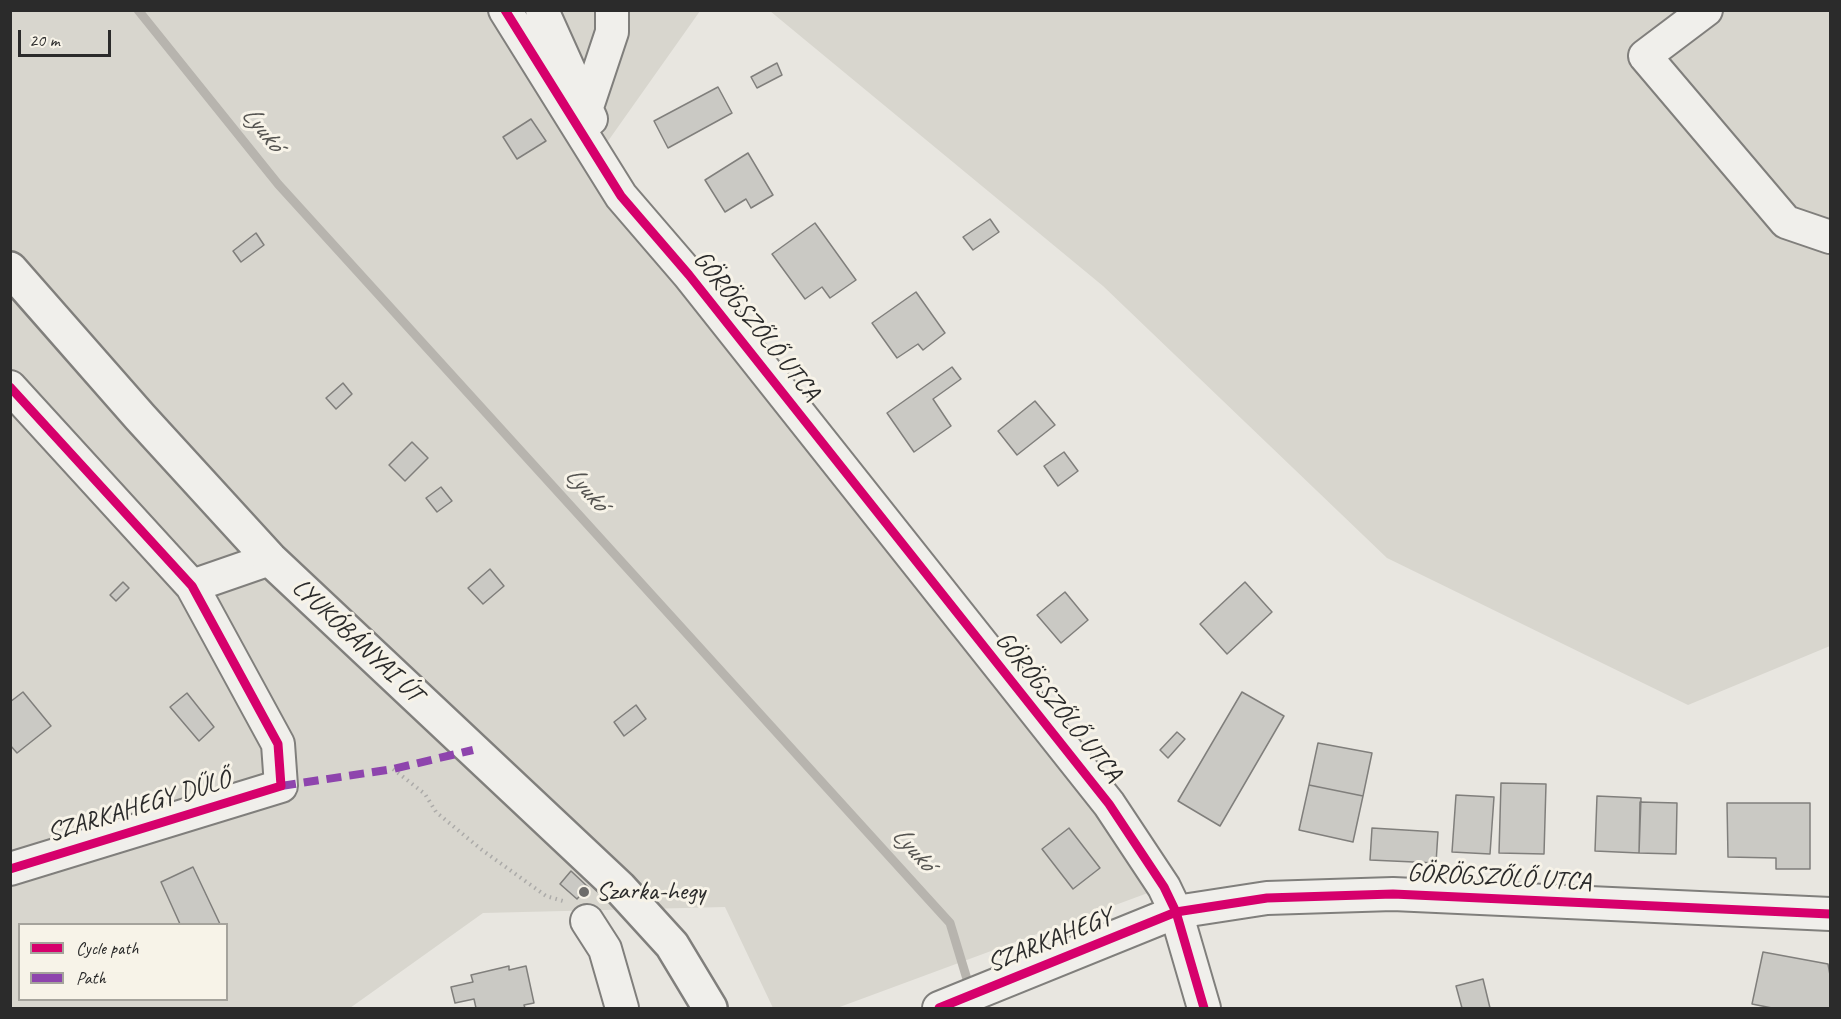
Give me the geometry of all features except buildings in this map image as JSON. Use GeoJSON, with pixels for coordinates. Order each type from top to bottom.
{"type":"FeatureCollection","features":[{"type":"Feature","properties":{"kind":"main road","name":"LYUKÓBÁNYAI ÚT"},"geometry":{"type":"LineString","coordinates":[[10,269],[140,417],[270,559],[620,888],[672,945],[707,1007]]}},
{"type":"Feature","properties":{"kind":"street","name":"GÖRÖGSZŐLŐ UTCA"},"geometry":{"type":"LineString","coordinates":[[505,10],[621,196],[689,275],[1109,804],[1164,887],[1176,912],[1267,898],[1393,894],[1830,914]]}},
{"type":"Feature","properties":{"kind":"street"},"geometry":{"type":"LineString","coordinates":[[542,10],[587,107],[621,196]]}},
{"type":"Feature","properties":{"kind":"street"},"geometry":{"type":"LineString","coordinates":[[587,107],[612,33],[612,10]]}},
{"type":"Feature","properties":{"kind":"street"},"geometry":{"type":"LineString","coordinates":[[1706,10],[1645,56],[1786,222],[1830,237]]}},
{"type":"Feature","properties":{"kind":"street"},"geometry":{"type":"LineString","coordinates":[[10,387],[192,586],[270,559]]}},
{"type":"Feature","properties":{"kind":"street","name":"SZARKAHEGY DŰLŐ"},"geometry":{"type":"LineString","coordinates":[[10,868],[281,786],[278,744],[192,586]]}},
{"type":"Feature","properties":{"kind":"street"},"geometry":{"type":"LineString","coordinates":[[1176,912],[1204,1008]]}},
{"type":"Feature","properties":{"kind":"street","name":"SZARKAHEGY"},"geometry":{"type":"LineString","coordinates":[[949,1004],[1176,912]]}},
{"type":"Feature","properties":{"kind":"street"},"geometry":{"type":"LineString","coordinates":[[587,921],[605,949],[622,1008]]}},
{"type":"Feature","properties":{"kind":"path"},"geometry":{"type":"LineString","coordinates":[[393,769],[424,794],[436,812],[482,850],[546,896],[562,901],[587,921]]}},
{"type":"Feature","properties":{"kind":"shaded area"},"geometry":{"type":"Polygon","coordinates":[[[10,11],[700,11],[601,151],[1164,887],[837,1008],[773,1008],[725,907],[483,913],[350,1008],[11,1008],[10,11]]]}},
{"type":"Feature","properties":{"kind":"shaded area"},"geometry":{"type":"Polygon","coordinates":[[[770,11],[1830,11],[1830,646],[1688,705],[1387,558],[1103,286],[770,11]]]}},
{"type":"Feature","properties":{"kind":"waterway","name":"Lyukó"},"geometry":{"type":"LineString","coordinates":[[138,10],[278,184],[950,923],[970,989]]}},
{"type":"Feature","properties":{"kind":"marked path"},"geometry":{"type":"LineString","coordinates":[[281,786],[393,769],[473,750]]}},
{"type":"Feature","properties":{"kind":"cycle path"},"geometry":{"type":"LineString","coordinates":[[505,10],[621,196],[689,275],[1109,804],[1164,887],[1176,912],[1204,1008]]}},
{"type":"Feature","properties":{"kind":"cycle path"},"geometry":{"type":"LineString","coordinates":[[10,387],[192,586],[278,744],[281,786],[10,869]]}},
{"type":"Feature","properties":{"kind":"cycle path"},"geometry":{"type":"LineString","coordinates":[[939,1008],[1176,912],[1267,898],[1393,894],[1830,914]]}},
{"type":"Feature","properties":{"kind":"place","name":"Szarka-hegy"},"geometry":{"type":"Point","coordinates":[584,892]}}]}
